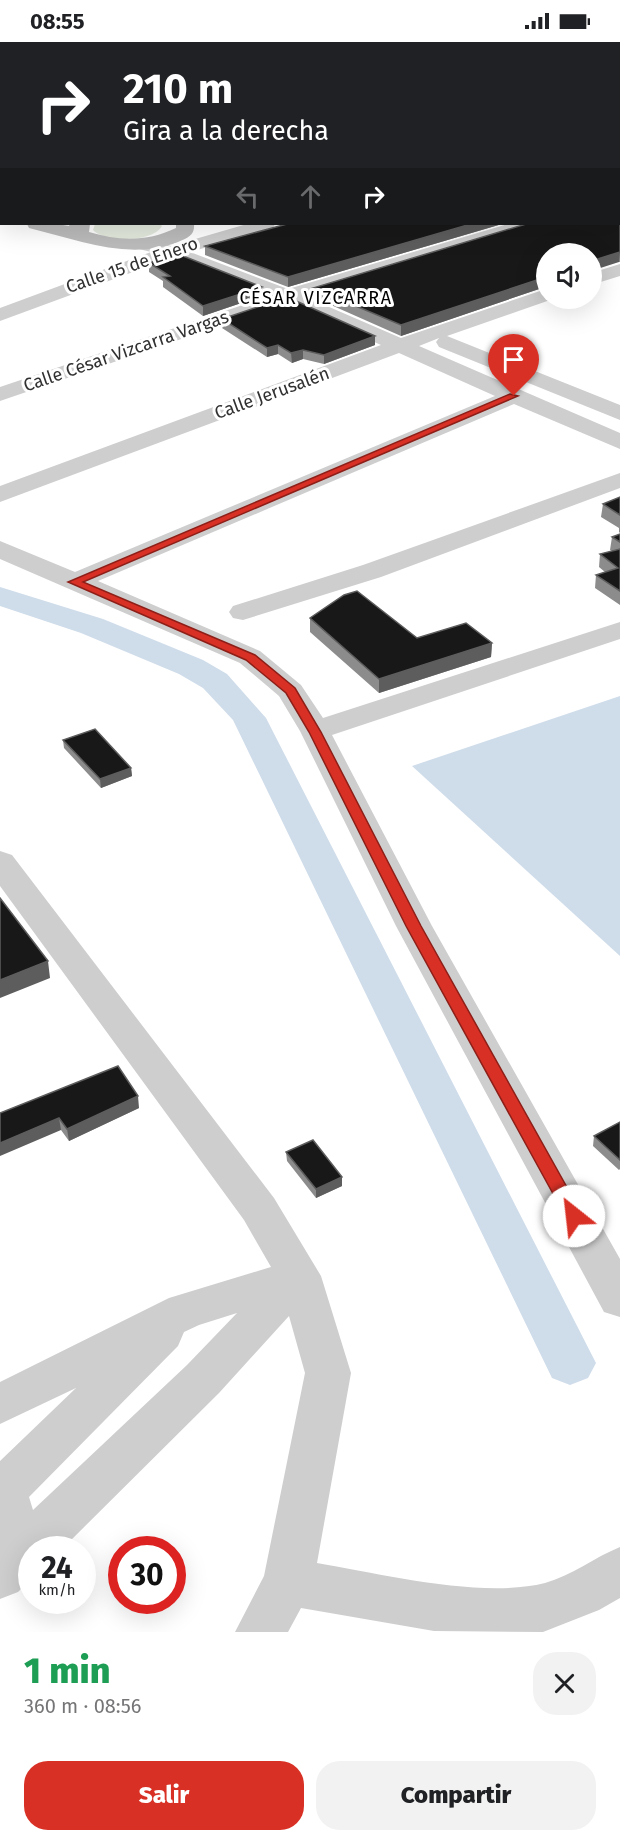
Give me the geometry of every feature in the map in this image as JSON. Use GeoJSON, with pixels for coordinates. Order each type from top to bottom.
{"type":"FeatureCollection","features":[{"type":"Feature","properties":{"kind":"main road"},"geometry":{"type":"LineString","coordinates":[[45,225],[81,229],[107,244],[146,245],[191,231]]}},
{"type":"Feature","properties":{"kind":"street","name":"Calle 15 de Enero"},"geometry":{"type":"LineString","coordinates":[[4,306],[68,287],[171,251],[191,231],[255,225]]}},
{"type":"Feature","properties":{"kind":"street","name":"Calle César Vizcarra Vargas"},"geometry":{"type":"LineString","coordinates":[[0,394],[287,296],[523,225]]}},
{"type":"Feature","properties":{"kind":"street"},"geometry":{"type":"LineString","coordinates":[[191,231],[234,253]]}},
{"type":"Feature","properties":{"kind":"street","name":"Calle 15 de Enero"},"geometry":{"type":"LineString","coordinates":[[4,306],[52,279],[94,260],[107,244]]}},
{"type":"Feature","properties":{"kind":"street"},"geometry":{"type":"LineString","coordinates":[[146,245],[171,251],[287,296],[620,442]]}},
{"type":"Feature","properties":{"kind":"street"},"geometry":{"type":"LineString","coordinates":[[264,266],[356,304]]}},
{"type":"Feature","properties":{"kind":"street"},"geometry":{"type":"LineString","coordinates":[[602,276],[620,270]]}},
{"type":"Feature","properties":{"kind":"street","name":"Calle Jerusalén"},"geometry":{"type":"LineString","coordinates":[[0,495],[428,335],[536,298]]}},
{"type":"Feature","properties":{"kind":"street"},"geometry":{"type":"LineString","coordinates":[[398,322],[620,413]]}},
{"type":"Feature","properties":{"kind":"street"},"geometry":{"type":"LineString","coordinates":[[73,582],[514,396]]}},
{"type":"Feature","properties":{"kind":"street"},"geometry":{"type":"LineString","coordinates":[[594,430],[620,420]]}},
{"type":"Feature","properties":{"kind":"street"},"geometry":{"type":"LineString","coordinates":[[243,612],[372,571],[620,480]]}},
{"type":"Feature","properties":{"kind":"street"},"geometry":{"type":"LineString","coordinates":[[0,549],[250,657],[291,691],[315,732],[414,926],[620,1299]]}},
{"type":"Feature","properties":{"kind":"street"},"geometry":{"type":"LineString","coordinates":[[315,732],[620,630]]}},
{"type":"Feature","properties":{"kind":"street"},"geometry":{"type":"LineString","coordinates":[[0,862],[259,1209],[299,1276],[328,1373],[288,1582],[261,1632]]}},
{"type":"Feature","properties":{"kind":"street"},"geometry":{"type":"LineString","coordinates":[[0,1404],[185,1311],[299,1276]]}},
{"type":"Feature","properties":{"kind":"street"},"geometry":{"type":"LineString","coordinates":[[8,1556],[203,1379],[299,1276]]}},
{"type":"Feature","properties":{"kind":"street"},"geometry":{"type":"LineString","coordinates":[[8,1556],[1,1489],[185,1311]]}},
{"type":"Feature","properties":{"kind":"street"},"geometry":{"type":"LineString","coordinates":[[288,1582],[435,1607],[510,1613],[547,1607],[581,1593],[620,1571]]}},
{"type":"Feature","properties":{"kind":"shaded area"},"geometry":{"type":"Polygon","coordinates":[[[95,225],[162,226],[149,236],[128,239],[107,237],[93,230],[95,225]]]}},
{"type":"Feature","properties":{"kind":"water"},"geometry":{"type":"Polygon","coordinates":[[[620,696],[620,956],[412,766],[620,696]]]}},
{"type":"Feature","properties":{"kind":"building"},"geometry":{"type":"Polygon","coordinates":[[[283,225],[468,225],[288,277],[205,246],[283,225]]]}},
{"type":"Feature","properties":{"kind":"building"},"geometry":{"type":"Polygon","coordinates":[[[523,225],[620,225],[620,252],[602,258],[602,243],[536,243],[536,280],[401,325],[313,288],[523,225]]]}},
{"type":"Feature","properties":{"kind":"building"},"geometry":{"type":"Polygon","coordinates":[[[178,254],[262,287],[203,306],[163,277],[170,276],[149,263],[178,254]]]}},
{"type":"Feature","properties":{"kind":"building"},"geometry":{"type":"Polygon","coordinates":[[[287,297],[375,336],[324,355],[303,350],[291,353],[278,345],[267,348],[222,319],[287,297]]]}},
{"type":"Feature","properties":{"kind":"building"},"geometry":{"type":"Polygon","coordinates":[[[620,497],[620,515],[603,504],[620,497]]]}},
{"type":"Feature","properties":{"kind":"building"},"geometry":{"type":"Polygon","coordinates":[[[620,534],[620,542],[612,537],[620,534]]]}},
{"type":"Feature","properties":{"kind":"building"},"geometry":{"type":"Polygon","coordinates":[[[620,549],[620,591],[596,575],[618,568],[600,554],[620,549]]]}},
{"type":"Feature","properties":{"kind":"building"},"geometry":{"type":"Polygon","coordinates":[[[357,591],[417,638],[466,623],[492,643],[379,679],[310,618],[344,595],[357,591]]]}},
{"type":"Feature","properties":{"kind":"building"},"geometry":{"type":"Polygon","coordinates":[[[95,729],[131,768],[100,779],[63,740],[95,729]]]}},
{"type":"Feature","properties":{"kind":"building"},"geometry":{"type":"Polygon","coordinates":[[[0,898],[48,961],[0,980],[0,898]]]}},
{"type":"Feature","properties":{"kind":"building"},"geometry":{"type":"Polygon","coordinates":[[[118,1066],[138,1096],[67,1129],[59,1118],[0,1143],[0,1113],[118,1066]]]}},
{"type":"Feature","properties":{"kind":"building"},"geometry":{"type":"Polygon","coordinates":[[[620,1122],[620,1160],[594,1136],[620,1122]]]}},
{"type":"Feature","properties":{"kind":"building"},"geometry":{"type":"Polygon","coordinates":[[[313,1140],[342,1177],[316,1189],[286,1152],[313,1140]]]}},
{"type":"Feature","properties":{"kind":"waterway"},"geometry":{"type":"LineString","coordinates":[[0,596],[92,626],[191,667],[215,681],[254,725],[570,1363]]}},
{"type":"Feature","properties":{"kind":"district","name":"CÉSAR VIZCARRA"},"geometry":{"type":"Point","coordinates":[316,298]}},
{"type":"Feature","properties":{"kind":"route"},"geometry":{"type":"LineString","coordinates":[[514,396],[73,582],[250,657],[291,691],[315,732],[414,926],[574,1216]]}}]}
